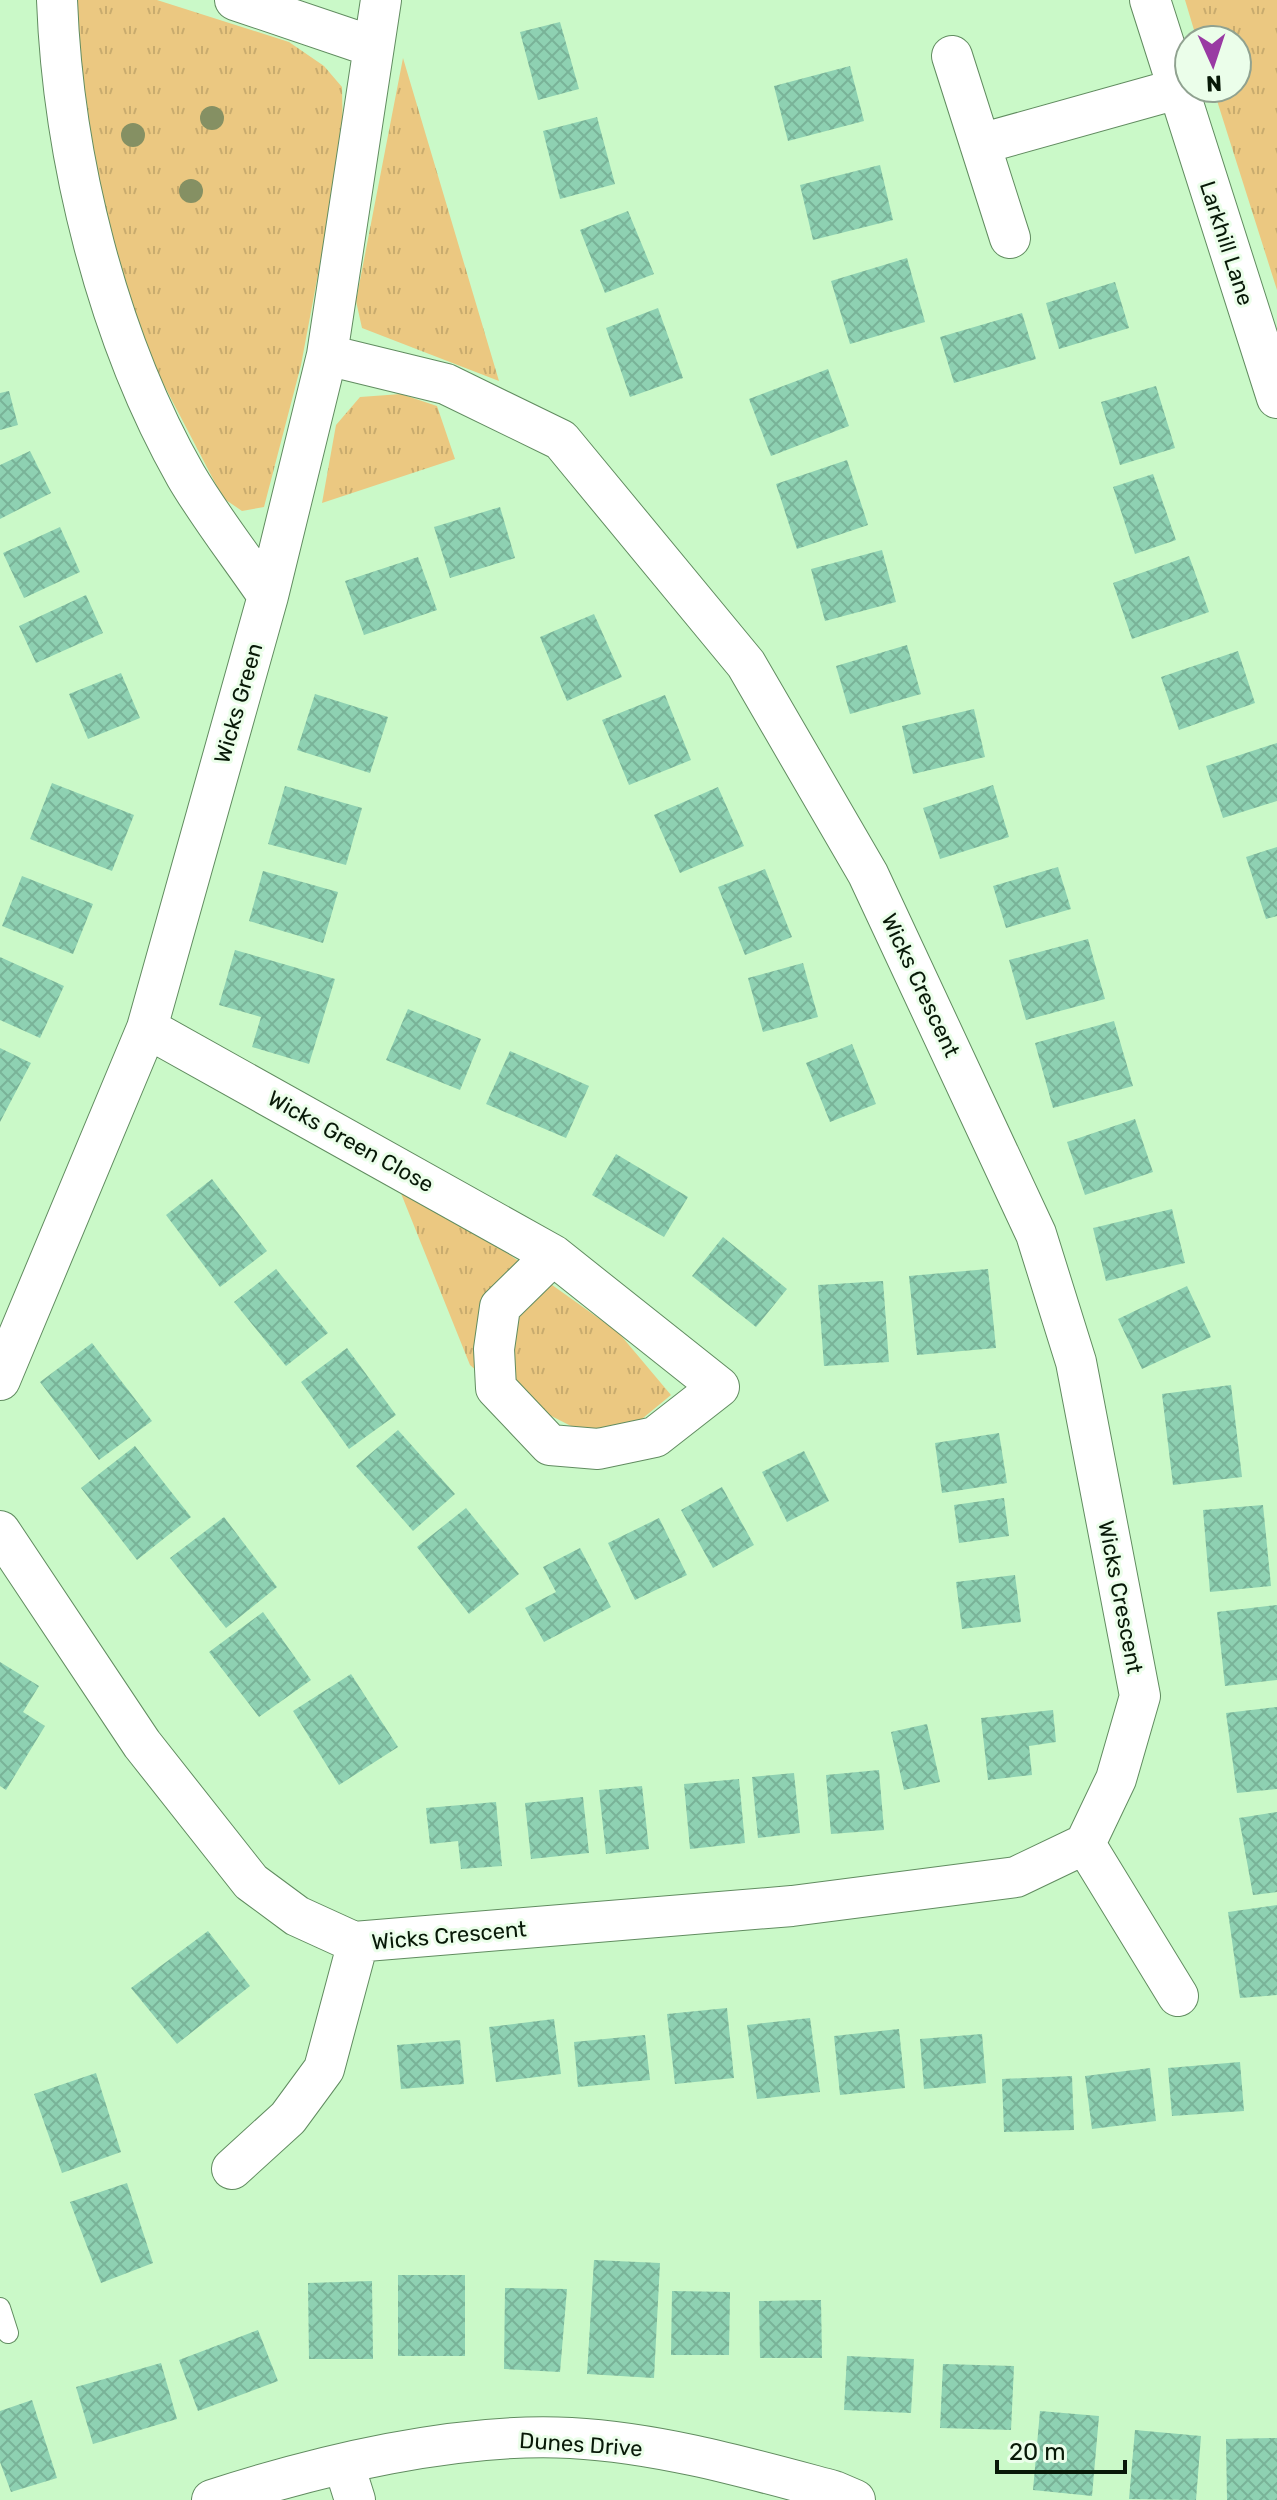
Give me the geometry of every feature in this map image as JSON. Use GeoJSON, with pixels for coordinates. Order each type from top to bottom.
{"type":"FeatureCollection","features":[{"type":"Feature","properties":{"kind":"street"},"geometry":{"type":"LineString","coordinates":[[57,0],[60,68],[84,204],[122,339],[186,476],[268,596]]}},
{"type":"Feature","properties":{"kind":"street"},"geometry":{"type":"LineString","coordinates":[[235,0],[371,46]]}},
{"type":"Feature","properties":{"kind":"street","name":"Wicks Green"},"geometry":{"type":"LineString","coordinates":[[0,1380],[147,1028],[268,596],[327,355],[371,46],[381,0]]}},
{"type":"Feature","properties":{"kind":"street","name":"Larkhill Lane"},"geometry":{"type":"LineString","coordinates":[[1150,0],[1173,76]]}},
{"type":"Feature","properties":{"kind":"street"},"geometry":{"type":"LineString","coordinates":[[952,56],[1010,238]]}},
{"type":"Feature","properties":{"kind":"street"},"geometry":{"type":"LineString","coordinates":[[980,144],[1173,90]]}},
{"type":"Feature","properties":{"kind":"street","name":"Larkhill Lane"},"geometry":{"type":"LineString","coordinates":[[1182,104],[1277,398]]}},
{"type":"Feature","properties":{"kind":"street","name":"Wicks Crescent"},"geometry":{"type":"LineString","coordinates":[[0,1531],[142,1744],[251,1882],[297,1916],[358,1942],[792,1906],[1016,1877],[1085,1844],[1116,1779],[1140,1696],[1076,1362],[1036,1234],[868,874],[746,664],[561,440],[446,384],[327,355]]}},
{"type":"Feature","properties":{"kind":"street","name":"Wicks Green Close"},"geometry":{"type":"LineString","coordinates":[[147,1028],[553,1255],[719,1387],[655,1437],[598,1449],[550,1445],[496,1388],[494,1349],[500,1307],[553,1255]]}},
{"type":"Feature","properties":{"kind":"street"},"geometry":{"type":"LineString","coordinates":[[1085,1844],[1178,1996]]}},
{"type":"Feature","properties":{"kind":"street"},"geometry":{"type":"LineString","coordinates":[[232,2169],[288,2118],[324,2069],[358,1942]]}},
{"type":"Feature","properties":{"kind":"street","name":"Dunes Drive"},"geometry":{"type":"LineString","coordinates":[[212,2500],[277,2479],[350,2483],[502,2438],[572,2438],[690,2454],[834,2491],[855,2500]]}},
{"type":"Feature","properties":{"kind":"lane"},"geometry":{"type":"LineString","coordinates":[[0,2308],[8,2333]]}},
{"type":"Feature","properties":{"kind":"green space"},"geometry":{"type":"Polygon","coordinates":[[[69,0],[157,0],[289,42],[324,66],[342,87],[343,141],[301,365],[264,507],[242,511],[223,498],[131,322],[95,196],[69,0]]]}},
{"type":"Feature","properties":{"kind":"green space"},"geometry":{"type":"Polygon","coordinates":[[[1185,0],[1277,0],[1277,290],[1218,104],[1253,104],[1253,24],[1192,24],[1185,0]]]}},
{"type":"Feature","properties":{"kind":"green space"},"geometry":{"type":"Polygon","coordinates":[[[403,58],[499,381],[362,328],[356,301],[403,58]]]}},
{"type":"Feature","properties":{"kind":"green space"},"geometry":{"type":"Polygon","coordinates":[[[401,394],[437,406],[455,459],[322,503],[336,425],[360,397],[401,394]]]}},
{"type":"Feature","properties":{"kind":"green space"},"geometry":{"type":"Polygon","coordinates":[[[396,1181],[510,1255],[618,1332],[671,1395],[637,1423],[599,1434],[573,1427],[496,1388],[470,1365],[396,1181]]]}},
{"type":"Feature","properties":{"kind":"building"},"geometry":{"type":"Polygon","coordinates":[[[560,22],[579,89],[538,100],[520,32],[560,22]]]}},
{"type":"Feature","properties":{"kind":"building"},"geometry":{"type":"Polygon","coordinates":[[[850,66],[864,121],[788,141],[774,86],[850,66]]]}},
{"type":"Feature","properties":{"kind":"building"},"geometry":{"type":"Polygon","coordinates":[[[597,117],[615,184],[560,199],[543,131],[597,117]]]}},
{"type":"Feature","properties":{"kind":"building"},"geometry":{"type":"Polygon","coordinates":[[[880,165],[893,220],[813,240],[800,185],[880,165]]]}},
{"type":"Feature","properties":{"kind":"building"},"geometry":{"type":"Polygon","coordinates":[[[628,211],[654,274],[605,293],[580,230],[628,211]]]}},
{"type":"Feature","properties":{"kind":"building"},"geometry":{"type":"Polygon","coordinates":[[[907,258],[925,322],[850,344],[831,281],[907,258]]]}},
{"type":"Feature","properties":{"kind":"building"},"geometry":{"type":"Polygon","coordinates":[[[1115,282],[1129,328],[1059,349],[1046,303],[1115,282]]]}},
{"type":"Feature","properties":{"kind":"building"},"geometry":{"type":"Polygon","coordinates":[[[658,308],[683,378],[630,397],[606,328],[658,308]]]}},
{"type":"Feature","properties":{"kind":"building"},"geometry":{"type":"Polygon","coordinates":[[[1022,313],[1036,359],[954,383],[940,337],[1022,313]]]}},
{"type":"Feature","properties":{"kind":"building"},"geometry":{"type":"Polygon","coordinates":[[[828,369],[849,426],[771,456],[749,399],[828,369]]]}},
{"type":"Feature","properties":{"kind":"building"},"geometry":{"type":"Polygon","coordinates":[[[1156,386],[1175,448],[1120,465],[1101,402],[1156,386]]]}},
{"type":"Feature","properties":{"kind":"building"},"geometry":{"type":"Polygon","coordinates":[[[9,391],[18,425],[0,430],[0,393],[9,391]]]}},
{"type":"Feature","properties":{"kind":"building"},"geometry":{"type":"Polygon","coordinates":[[[30,451],[51,493],[0,519],[0,465],[30,451]]]}},
{"type":"Feature","properties":{"kind":"building"},"geometry":{"type":"Polygon","coordinates":[[[847,460],[868,525],[797,549],[776,484],[847,460]]]}},
{"type":"Feature","properties":{"kind":"building"},"geometry":{"type":"Polygon","coordinates":[[[1153,474],[1176,540],[1135,554],[1113,487],[1153,474]]]}},
{"type":"Feature","properties":{"kind":"building"},"geometry":{"type":"Polygon","coordinates":[[[500,507],[515,558],[450,578],[434,527],[500,507]]]}},
{"type":"Feature","properties":{"kind":"building"},"geometry":{"type":"Polygon","coordinates":[[[60,527],[80,572],[24,598],[3,553],[60,527]]]}},
{"type":"Feature","properties":{"kind":"building"},"geometry":{"type":"Polygon","coordinates":[[[882,550],[896,602],[825,621],[811,569],[882,550]]]}},
{"type":"Feature","properties":{"kind":"building"},"geometry":{"type":"Polygon","coordinates":[[[1189,556],[1209,612],[1132,639],[1113,583],[1189,556]]]}},
{"type":"Feature","properties":{"kind":"building"},"geometry":{"type":"Polygon","coordinates":[[[418,557],[437,610],[364,635],[345,581],[418,557]]]}},
{"type":"Feature","properties":{"kind":"building"},"geometry":{"type":"Polygon","coordinates":[[[86,595],[103,633],[36,663],[19,626],[86,595]]]}},
{"type":"Feature","properties":{"kind":"building"},"geometry":{"type":"Polygon","coordinates":[[[594,614],[622,677],[567,701],[540,637],[594,614]]]}},
{"type":"Feature","properties":{"kind":"building"},"geometry":{"type":"Polygon","coordinates":[[[907,645],[921,694],[850,714],[836,666],[907,645]]]}},
{"type":"Feature","properties":{"kind":"building"},"geometry":{"type":"Polygon","coordinates":[[[1238,651],[1255,703],[1179,730],[1161,677],[1238,651]]]}},
{"type":"Feature","properties":{"kind":"building"},"geometry":{"type":"Polygon","coordinates":[[[121,673],[140,718],[88,739],[69,694],[121,673]]]}},
{"type":"Feature","properties":{"kind":"building"},"geometry":{"type":"Polygon","coordinates":[[[315,694],[388,717],[370,773],[297,750],[315,694]]]}},
{"type":"Feature","properties":{"kind":"building"},"geometry":{"type":"Polygon","coordinates":[[[665,695],[691,760],[629,785],[602,720],[665,695]]]}},
{"type":"Feature","properties":{"kind":"building"},"geometry":{"type":"Polygon","coordinates":[[[974,709],[985,757],[913,774],[902,726],[974,709]]]}},
{"type":"Feature","properties":{"kind":"building"},"geometry":{"type":"Polygon","coordinates":[[[1277,743],[1277,801],[1223,818],[1206,766],[1277,743]]]}},
{"type":"Feature","properties":{"kind":"building"},"geometry":{"type":"Polygon","coordinates":[[[52,783],[134,815],[112,871],[30,839],[52,783]]]}},
{"type":"Feature","properties":{"kind":"building"},"geometry":{"type":"Polygon","coordinates":[[[993,785],[1009,837],[940,859],[923,808],[993,785]]]}},
{"type":"Feature","properties":{"kind":"building"},"geometry":{"type":"Polygon","coordinates":[[[285,786],[362,808],[346,865],[268,844],[285,786]]]}},
{"type":"Feature","properties":{"kind":"building"},"geometry":{"type":"Polygon","coordinates":[[[718,787],[744,846],[680,873],[654,815],[718,787]]]}},
{"type":"Feature","properties":{"kind":"building"},"geometry":{"type":"Polygon","coordinates":[[[1277,847],[1277,916],[1266,919],[1246,857],[1277,847]]]}},
{"type":"Feature","properties":{"kind":"building"},"geometry":{"type":"Polygon","coordinates":[[[1058,867],[1071,909],[1006,928],[993,886],[1058,867]]]}},
{"type":"Feature","properties":{"kind":"building"},"geometry":{"type":"Polygon","coordinates":[[[765,869],[792,937],[745,955],[718,887],[765,869]]]}},
{"type":"Feature","properties":{"kind":"building"},"geometry":{"type":"Polygon","coordinates":[[[263,871],[338,892],[323,943],[249,921],[263,871]]]}},
{"type":"Feature","properties":{"kind":"building"},"geometry":{"type":"Polygon","coordinates":[[[22,876],[93,904],[73,954],[2,926],[22,876]]]}},
{"type":"Feature","properties":{"kind":"building"},"geometry":{"type":"Polygon","coordinates":[[[1088,939],[1105,999],[1026,1020],[1009,960],[1088,939]]]}},
{"type":"Feature","properties":{"kind":"building"},"geometry":{"type":"Polygon","coordinates":[[[235,950],[335,979],[309,1064],[252,1047],[261,1017],[219,1005],[235,950]]]}},
{"type":"Feature","properties":{"kind":"building"},"geometry":{"type":"Polygon","coordinates":[[[0,957],[64,986],[40,1038],[0,1020],[0,957]]]}},
{"type":"Feature","properties":{"kind":"building"},"geometry":{"type":"Polygon","coordinates":[[[803,963],[818,1017],[763,1032],[748,978],[803,963]]]}},
{"type":"Feature","properties":{"kind":"building"},"geometry":{"type":"Polygon","coordinates":[[[408,1009],[481,1039],[460,1090],[386,1060],[408,1009]]]}},
{"type":"Feature","properties":{"kind":"building"},"geometry":{"type":"Polygon","coordinates":[[[1114,1021],[1133,1086],[1053,1108],[1035,1043],[1114,1021]]]}},
{"type":"Feature","properties":{"kind":"building"},"geometry":{"type":"Polygon","coordinates":[[[852,1044],[876,1104],[830,1122],[806,1063],[852,1044]]]}},
{"type":"Feature","properties":{"kind":"building"},"geometry":{"type":"Polygon","coordinates":[[[0,1048],[31,1063],[0,1122],[0,1048]]]}},
{"type":"Feature","properties":{"kind":"building"},"geometry":{"type":"Polygon","coordinates":[[[510,1051],[589,1086],[566,1138],[486,1104],[510,1051]]]}},
{"type":"Feature","properties":{"kind":"building"},"geometry":{"type":"Polygon","coordinates":[[[1135,1119],[1153,1172],[1085,1195],[1067,1142],[1135,1119]]]}},
{"type":"Feature","properties":{"kind":"building"},"geometry":{"type":"Polygon","coordinates":[[[616,1154],[688,1197],[664,1237],[592,1195],[616,1154]]]}},
{"type":"Feature","properties":{"kind":"building"},"geometry":{"type":"Polygon","coordinates":[[[212,1179],[267,1251],[220,1287],[166,1215],[212,1179]]]}},
{"type":"Feature","properties":{"kind":"building"},"geometry":{"type":"Polygon","coordinates":[[[1172,1209],[1185,1263],[1106,1281],[1093,1228],[1172,1209]]]}},
{"type":"Feature","properties":{"kind":"building"},"geometry":{"type":"Polygon","coordinates":[[[723,1237],[787,1289],[756,1327],[692,1276],[723,1237]]]}},
{"type":"Feature","properties":{"kind":"building"},"geometry":{"type":"Polygon","coordinates":[[[276,1269],[328,1333],[286,1366],[234,1302],[276,1269]]]}},
{"type":"Feature","properties":{"kind":"building"},"geometry":{"type":"Polygon","coordinates":[[[988,1269],[996,1348],[917,1355],[909,1276],[988,1269]]]}},
{"type":"Feature","properties":{"kind":"building"},"geometry":{"type":"Polygon","coordinates":[[[883,1281],[889,1362],[824,1366],[818,1285],[883,1281]]]}},
{"type":"Feature","properties":{"kind":"building"},"geometry":{"type":"Polygon","coordinates":[[[1187,1286],[1211,1337],[1142,1369],[1118,1319],[1187,1286]]]}},
{"type":"Feature","properties":{"kind":"building"},"geometry":{"type":"Polygon","coordinates":[[[92,1343],[152,1421],[99,1460],[40,1382],[92,1343]]]}},
{"type":"Feature","properties":{"kind":"building"},"geometry":{"type":"Polygon","coordinates":[[[347,1348],[396,1415],[349,1449],[301,1382],[347,1348]]]}},
{"type":"Feature","properties":{"kind":"building"},"geometry":{"type":"Polygon","coordinates":[[[1231,1385],[1242,1477],[1173,1485],[1162,1394],[1231,1385]]]}},
{"type":"Feature","properties":{"kind":"building"},"geometry":{"type":"Polygon","coordinates":[[[398,1430],[455,1494],[413,1531],[356,1466],[398,1430]]]}},
{"type":"Feature","properties":{"kind":"building"},"geometry":{"type":"Polygon","coordinates":[[[999,1433],[1007,1483],[942,1493],[935,1443],[999,1433]]]}},
{"type":"Feature","properties":{"kind":"building"},"geometry":{"type":"Polygon","coordinates":[[[135,1446],[191,1517],[137,1560],[81,1488],[135,1446]]]}},
{"type":"Feature","properties":{"kind":"building"},"geometry":{"type":"Polygon","coordinates":[[[804,1451],[829,1501],[787,1522],[762,1472],[804,1451]]]}},
{"type":"Feature","properties":{"kind":"building"},"geometry":{"type":"Polygon","coordinates":[[[722,1487],[754,1545],[713,1568],[681,1510],[722,1487]]]}},
{"type":"Feature","properties":{"kind":"building"},"geometry":{"type":"Polygon","coordinates":[[[1004,1498],[1009,1536],[959,1543],[954,1505],[1004,1498]]]}},
{"type":"Feature","properties":{"kind":"building"},"geometry":{"type":"Polygon","coordinates":[[[1263,1505],[1271,1586],[1210,1592],[1203,1510],[1263,1505]]]}},
{"type":"Feature","properties":{"kind":"building"},"geometry":{"type":"Polygon","coordinates":[[[466,1508],[519,1574],[469,1614],[417,1547],[466,1508]]]}},
{"type":"Feature","properties":{"kind":"building"},"geometry":{"type":"Polygon","coordinates":[[[224,1517],[277,1587],[226,1628],[170,1558],[224,1517]]]}},
{"type":"Feature","properties":{"kind":"building"},"geometry":{"type":"Polygon","coordinates":[[[659,1518],[687,1575],[635,1600],[608,1543],[659,1518]]]}},
{"type":"Feature","properties":{"kind":"building"},"geometry":{"type":"Polygon","coordinates":[[[580,1548],[611,1607],[544,1642],[525,1608],[556,1592],[543,1567],[580,1548]]]}},
{"type":"Feature","properties":{"kind":"building"},"geometry":{"type":"Polygon","coordinates":[[[1015,1575],[1021,1622],[962,1629],[956,1582],[1015,1575]]]}},
{"type":"Feature","properties":{"kind":"building"},"geometry":{"type":"Polygon","coordinates":[[[1277,1605],[1277,1680],[1225,1686],[1217,1612],[1277,1605]]]}},
{"type":"Feature","properties":{"kind":"building"},"geometry":{"type":"Polygon","coordinates":[[[263,1612],[311,1680],[259,1717],[209,1652],[263,1612]]]}},
{"type":"Feature","properties":{"kind":"building"},"geometry":{"type":"Polygon","coordinates":[[[0,1662],[39,1686],[23,1712],[45,1726],[6,1790],[0,1786],[0,1662]]]}},
{"type":"Feature","properties":{"kind":"building"},"geometry":{"type":"Polygon","coordinates":[[[351,1674],[398,1747],[339,1785],[293,1711],[351,1674]]]}},
{"type":"Feature","properties":{"kind":"building"},"geometry":{"type":"Polygon","coordinates":[[[1277,1707],[1277,1789],[1237,1793],[1226,1713],[1277,1707]]]}},
{"type":"Feature","properties":{"kind":"building"},"geometry":{"type":"Polygon","coordinates":[[[1053,1710],[1056,1742],[1029,1746],[1032,1775],[988,1780],[981,1718],[1053,1710]]]}},
{"type":"Feature","properties":{"kind":"building"},"geometry":{"type":"Polygon","coordinates":[[[927,1724],[940,1782],[904,1790],[891,1732],[927,1724]]]}},
{"type":"Feature","properties":{"kind":"building"},"geometry":{"type":"Polygon","coordinates":[[[879,1770],[884,1830],[831,1834],[826,1775],[879,1770]]]}},
{"type":"Feature","properties":{"kind":"building"},"geometry":{"type":"Polygon","coordinates":[[[794,1773],[800,1833],[758,1838],[752,1777],[794,1773]]]}},
{"type":"Feature","properties":{"kind":"building"},"geometry":{"type":"Polygon","coordinates":[[[739,1779],[745,1843],[690,1849],[684,1784],[739,1779]]]}},
{"type":"Feature","properties":{"kind":"building"},"geometry":{"type":"Polygon","coordinates":[[[642,1786],[649,1849],[606,1854],[599,1790],[642,1786]]]}},
{"type":"Feature","properties":{"kind":"building"},"geometry":{"type":"Polygon","coordinates":[[[583,1797],[589,1853],[531,1859],[525,1803],[583,1797]]]}},
{"type":"Feature","properties":{"kind":"building"},"geometry":{"type":"Polygon","coordinates":[[[496,1802],[502,1866],[461,1869],[458,1841],[430,1844],[426,1808],[496,1802]]]}},
{"type":"Feature","properties":{"kind":"building"},"geometry":{"type":"Polygon","coordinates":[[[1277,1812],[1277,1892],[1253,1895],[1239,1818],[1277,1812]]]}},
{"type":"Feature","properties":{"kind":"building"},"geometry":{"type":"Polygon","coordinates":[[[1277,1905],[1277,1995],[1240,1998],[1228,1912],[1277,1905]]]}},
{"type":"Feature","properties":{"kind":"building"},"geometry":{"type":"Polygon","coordinates":[[[208,1931],[250,1986],[177,2044],[131,1988],[208,1931]]]}},
{"type":"Feature","properties":{"kind":"building"},"geometry":{"type":"Polygon","coordinates":[[[727,2008],[734,2078],[675,2084],[667,2014],[727,2008]]]}},
{"type":"Feature","properties":{"kind":"building"},"geometry":{"type":"Polygon","coordinates":[[[810,2018],[820,2092],[757,2099],[747,2025],[810,2018]]]}},
{"type":"Feature","properties":{"kind":"building"},"geometry":{"type":"Polygon","coordinates":[[[554,2019],[561,2074],[496,2082],[489,2027],[554,2019]]]}},
{"type":"Feature","properties":{"kind":"building"},"geometry":{"type":"Polygon","coordinates":[[[899,2029],[905,2088],[840,2095],[834,2036],[899,2029]]]}},
{"type":"Feature","properties":{"kind":"building"},"geometry":{"type":"Polygon","coordinates":[[[982,2034],[986,2083],[924,2089],[920,2039],[982,2034]]]}},
{"type":"Feature","properties":{"kind":"building"},"geometry":{"type":"Polygon","coordinates":[[[645,2035],[650,2080],[578,2087],[574,2042],[645,2035]]]}},
{"type":"Feature","properties":{"kind":"building"},"geometry":{"type":"Polygon","coordinates":[[[460,2040],[464,2084],[401,2089],[397,2045],[460,2040]]]}},
{"type":"Feature","properties":{"kind":"building"},"geometry":{"type":"Polygon","coordinates":[[[1240,2062],[1244,2111],[1172,2116],[1168,2068],[1240,2062]]]}},
{"type":"Feature","properties":{"kind":"building"},"geometry":{"type":"Polygon","coordinates":[[[1150,2068],[1156,2121],[1092,2129],[1085,2076],[1150,2068]]]}},
{"type":"Feature","properties":{"kind":"building"},"geometry":{"type":"Polygon","coordinates":[[[96,2073],[121,2152],[62,2173],[34,2094],[96,2073]]]}},
{"type":"Feature","properties":{"kind":"building"},"geometry":{"type":"Polygon","coordinates":[[[1072,2076],[1074,2130],[1004,2132],[1002,2079],[1072,2076]]]}},
{"type":"Feature","properties":{"kind":"building"},"geometry":{"type":"Polygon","coordinates":[[[127,2183],[153,2263],[101,2283],[70,2202],[127,2183]]]}},
{"type":"Feature","properties":{"kind":"building"},"geometry":{"type":"Polygon","coordinates":[[[594,2260],[660,2263],[654,2378],[587,2374],[594,2260]]]}},
{"type":"Feature","properties":{"kind":"building"},"geometry":{"type":"Polygon","coordinates":[[[398,2275],[465,2275],[465,2356],[398,2356],[398,2275]]]}},
{"type":"Feature","properties":{"kind":"building"},"geometry":{"type":"Polygon","coordinates":[[[372,2281],[373,2359],[309,2359],[308,2283],[372,2281]]]}},
{"type":"Feature","properties":{"kind":"building"},"geometry":{"type":"Polygon","coordinates":[[[505,2288],[567,2289],[560,2372],[504,2369],[505,2288]]]}},
{"type":"Feature","properties":{"kind":"building"},"geometry":{"type":"Polygon","coordinates":[[[672,2291],[730,2292],[729,2355],[671,2355],[672,2291]]]}},
{"type":"Feature","properties":{"kind":"building"},"geometry":{"type":"Polygon","coordinates":[[[821,2300],[822,2358],[760,2358],[759,2301],[821,2300]]]}},
{"type":"Feature","properties":{"kind":"building"},"geometry":{"type":"Polygon","coordinates":[[[258,2330],[278,2381],[198,2411],[179,2360],[258,2330]]]}},
{"type":"Feature","properties":{"kind":"building"},"geometry":{"type":"Polygon","coordinates":[[[847,2356],[914,2359],[911,2413],[844,2410],[847,2356]]]}},
{"type":"Feature","properties":{"kind":"building"},"geometry":{"type":"Polygon","coordinates":[[[161,2363],[177,2419],[93,2444],[76,2387],[161,2363]]]}},
{"type":"Feature","properties":{"kind":"building"},"geometry":{"type":"Polygon","coordinates":[[[943,2364],[1014,2366],[1011,2430],[940,2428],[943,2364]]]}},
{"type":"Feature","properties":{"kind":"building"},"geometry":{"type":"Polygon","coordinates":[[[32,2400],[57,2478],[11,2492],[0,2462],[0,2411],[32,2400]]]}},
{"type":"Feature","properties":{"kind":"building"},"geometry":{"type":"Polygon","coordinates":[[[1040,2411],[1099,2416],[1092,2496],[1033,2490],[1040,2411]]]}},
{"type":"Feature","properties":{"kind":"building"},"geometry":{"type":"Polygon","coordinates":[[[1135,2430],[1201,2436],[1196,2500],[1129,2499],[1135,2430]]]}},
{"type":"Feature","properties":{"kind":"building"},"geometry":{"type":"Polygon","coordinates":[[[1277,2438],[1277,2500],[1227,2500],[1226,2439],[1277,2438]]]}}]}
